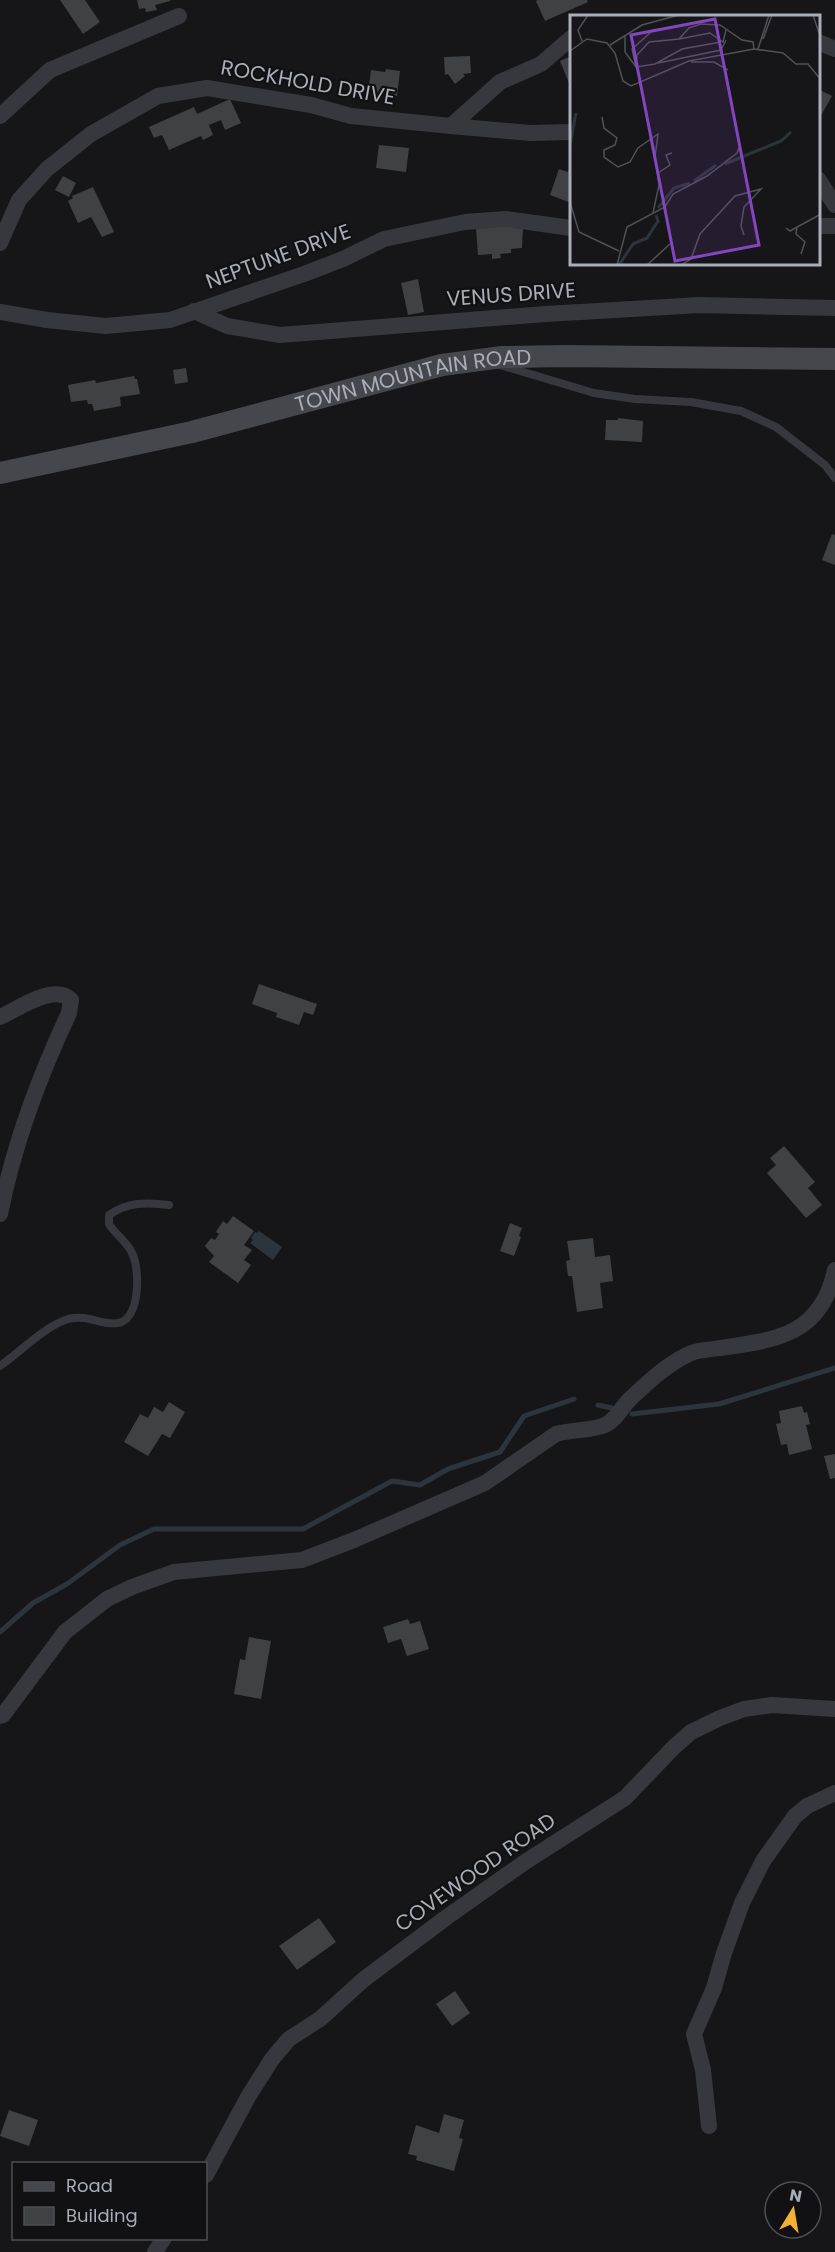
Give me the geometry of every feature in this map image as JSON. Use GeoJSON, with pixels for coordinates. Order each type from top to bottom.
{"type":"FeatureCollection","features":[{"type":"Feature","properties":{"kind":"main road","name":"TOWN MOUNTAIN ROAD"},"geometry":{"type":"LineString","coordinates":[[0,473],[192,432],[442,365],[483,359],[567,356],[835,359]]}},
{"type":"Feature","properties":{"kind":"street"},"geometry":{"type":"LineString","coordinates":[[0,116],[50,70],[179,15]]}},
{"type":"Feature","properties":{"kind":"street"},"geometry":{"type":"LineString","coordinates":[[451,126],[500,82],[542,64],[570,39]]}},
{"type":"Feature","properties":{"kind":"street"},"geometry":{"type":"LineString","coordinates":[[820,42],[835,50]]}},
{"type":"Feature","properties":{"kind":"street","name":"ROCKHOLD DRIVE"},"geometry":{"type":"LineString","coordinates":[[0,243],[19,200],[47,169],[92,134],[158,96],[207,88],[311,105],[351,116],[530,133],[570,132]]}},
{"type":"Feature","properties":{"kind":"street"},"geometry":{"type":"LineString","coordinates":[[820,182],[835,205]]}},
{"type":"Feature","properties":{"kind":"street","name":"NEPTUNE DRIVE"},"geometry":{"type":"LineString","coordinates":[[0,312],[46,320],[106,326],[170,320],[333,263],[384,239],[465,222],[506,219],[570,228]]}},
{"type":"Feature","properties":{"kind":"street","name":"VENUS DRIVE"},"geometry":{"type":"LineString","coordinates":[[194,311],[227,326],[280,335],[546,314],[700,305],[835,308]]}},
{"type":"Feature","properties":{"kind":"street"},"geometry":{"type":"LineString","coordinates":[[0,1017],[53,993],[63,994],[71,1000],[69,1013],[31,1102],[8,1176],[0,1214]]}},
{"type":"Feature","properties":{"kind":"street"},"geometry":{"type":"LineString","coordinates":[[0,1716],[65,1632],[107,1599],[174,1572],[302,1560],[459,1495],[485,1483],[556,1434],[568,1430],[606,1425],[657,1375],[689,1353],[755,1343],[798,1329],[820,1310],[833,1281],[835,1270]]}},
{"type":"Feature","properties":{"kind":"street","name":"COVEWOOD ROAD"},"geometry":{"type":"LineString","coordinates":[[207,2173],[248,2097],[272,2059],[289,2039],[320,2019],[363,1980],[447,1917],[525,1862],[625,1798],[691,1732],[744,1709],[772,1705],[835,1709]]}},
{"type":"Feature","properties":{"kind":"street"},"geometry":{"type":"LineString","coordinates":[[709,2126],[703,2070],[694,2034],[714,1988],[742,1903],[763,1861],[795,1816],[807,1806],[835,1793]]}},
{"type":"Feature","properties":{"kind":"lane"},"geometry":{"type":"LineString","coordinates":[[483,359],[594,393],[635,399],[691,402],[741,411],[776,427],[825,465],[835,478]]}},
{"type":"Feature","properties":{"kind":"lane"},"geometry":{"type":"LineString","coordinates":[[0,1366],[49,1329],[67,1320],[85,1316],[119,1323],[128,1317],[137,1296],[138,1277],[132,1252],[109,1224],[109,1215],[130,1204],[169,1205]]}},
{"type":"Feature","properties":{"kind":"shaded area"},"geometry":{"type":"Polygon","coordinates":[[[259,1231],[282,1247],[273,1260],[250,1243],[255,1232],[259,1231]]]}},
{"type":"Feature","properties":{"kind":"building"},"geometry":{"type":"Polygon","coordinates":[[[60,0],[85,0],[100,22],[83,34],[60,0]]]}},
{"type":"Feature","properties":{"kind":"building"},"geometry":{"type":"Polygon","coordinates":[[[137,0],[170,1],[155,5],[157,10],[146,12],[145,8],[139,9],[137,0]]]}},
{"type":"Feature","properties":{"kind":"building"},"geometry":{"type":"Polygon","coordinates":[[[587,0],[588,2],[545,21],[536,1],[587,0]]]}},
{"type":"Feature","properties":{"kind":"building"},"geometry":{"type":"Polygon","coordinates":[[[470,56],[471,73],[463,74],[465,76],[455,84],[448,74],[445,75],[444,57],[470,56]]]}},
{"type":"Feature","properties":{"kind":"building"},"geometry":{"type":"Polygon","coordinates":[[[570,56],[570,86],[560,61],[570,56]]]}},
{"type":"Feature","properties":{"kind":"building"},"geometry":{"type":"Polygon","coordinates":[[[386,69],[400,71],[397,96],[368,92],[371,70],[385,72],[386,69]]]}},
{"type":"Feature","properties":{"kind":"building"},"geometry":{"type":"Polygon","coordinates":[[[820,90],[832,96],[820,117],[820,90]]]}},
{"type":"Feature","properties":{"kind":"building"},"geometry":{"type":"Polygon","coordinates":[[[230,99],[241,123],[225,130],[221,120],[209,125],[213,135],[203,140],[201,136],[169,150],[162,135],[154,138],[149,127],[194,107],[197,114],[230,99]]]}},
{"type":"Feature","properties":{"kind":"building"},"geometry":{"type":"Polygon","coordinates":[[[379,145],[409,148],[406,172],[376,168],[379,145]]]}},
{"type":"Feature","properties":{"kind":"building"},"geometry":{"type":"Polygon","coordinates":[[[570,168],[570,203],[550,195],[559,169],[568,172],[570,168]]]}},
{"type":"Feature","properties":{"kind":"building"},"geometry":{"type":"Polygon","coordinates":[[[63,176],[76,183],[69,197],[55,190],[63,176]]]}},
{"type":"Feature","properties":{"kind":"building"},"geometry":{"type":"Polygon","coordinates":[[[93,187],[114,232],[102,237],[91,217],[78,223],[68,201],[73,198],[72,196],[93,187]]]}},
{"type":"Feature","properties":{"kind":"building"},"geometry":{"type":"Polygon","coordinates":[[[507,225],[523,228],[522,248],[511,249],[511,253],[500,254],[501,258],[492,259],[492,254],[478,255],[476,228],[507,225]]]}},
{"type":"Feature","properties":{"kind":"building"},"geometry":{"type":"Polygon","coordinates":[[[418,279],[424,312],[408,315],[401,283],[418,279]]]}},
{"type":"Feature","properties":{"kind":"building"},"geometry":{"type":"Polygon","coordinates":[[[186,368],[188,382],[175,384],[173,370],[186,368]]]}},
{"type":"Feature","properties":{"kind":"building"},"geometry":{"type":"Polygon","coordinates":[[[134,376],[137,379],[140,394],[120,397],[121,406],[94,411],[92,404],[88,404],[87,400],[71,402],[68,385],[95,380],[96,383],[134,376]]]}},
{"type":"Feature","properties":{"kind":"building"},"geometry":{"type":"Polygon","coordinates":[[[618,418],[643,421],[642,442],[605,440],[606,420],[618,420],[618,418]]]}},
{"type":"Feature","properties":{"kind":"building"},"geometry":{"type":"Polygon","coordinates":[[[832,534],[835,535],[835,565],[822,560],[832,534]]]}},
{"type":"Feature","properties":{"kind":"building"},"geometry":{"type":"Polygon","coordinates":[[[259,984],[317,1004],[313,1015],[304,1012],[299,1025],[276,1017],[277,1013],[252,1004],[259,984]]]}},
{"type":"Feature","properties":{"kind":"building"},"geometry":{"type":"Polygon","coordinates":[[[784,1146],[815,1182],[808,1188],[822,1205],[806,1218],[767,1173],[776,1165],[770,1158],[784,1146]]]}},
{"type":"Feature","properties":{"kind":"building"},"geometry":{"type":"Polygon","coordinates":[[[233,1216],[254,1231],[244,1245],[252,1250],[244,1260],[251,1265],[238,1283],[209,1262],[214,1256],[205,1246],[211,1238],[215,1240],[219,1234],[216,1232],[223,1221],[227,1224],[233,1216]]]}},
{"type":"Feature","properties":{"kind":"building"},"geometry":{"type":"Polygon","coordinates":[[[510,1223],[522,1228],[514,1256],[500,1251],[510,1223]]]}},
{"type":"Feature","properties":{"kind":"building"},"geometry":{"type":"Polygon","coordinates":[[[593,1238],[595,1257],[610,1255],[613,1281],[600,1283],[603,1308],[577,1312],[572,1276],[568,1276],[566,1261],[570,1260],[567,1241],[593,1238]]]}},
{"type":"Feature","properties":{"kind":"building"},"geometry":{"type":"Polygon","coordinates":[[[169,1402],[185,1412],[170,1438],[162,1434],[148,1456],[124,1442],[140,1414],[148,1418],[154,1407],[163,1412],[169,1402]]]}},
{"type":"Feature","properties":{"kind":"building"},"geometry":{"type":"Polygon","coordinates":[[[802,1406],[804,1413],[807,1412],[810,1424],[806,1425],[812,1449],[789,1455],[787,1444],[781,1445],[776,1424],[781,1423],[779,1411],[802,1406]]]}},
{"type":"Feature","properties":{"kind":"building"},"geometry":{"type":"Polygon","coordinates":[[[835,1454],[835,1478],[830,1479],[824,1456],[835,1454]]]}},
{"type":"Feature","properties":{"kind":"building"},"geometry":{"type":"Polygon","coordinates":[[[408,1619],[410,1624],[420,1621],[429,1649],[407,1656],[401,1639],[388,1643],[383,1627],[408,1619]]]}},
{"type":"Feature","properties":{"kind":"building"},"geometry":{"type":"Polygon","coordinates":[[[249,1637],[271,1641],[261,1699],[234,1694],[240,1659],[245,1660],[249,1637]]]}},
{"type":"Feature","properties":{"kind":"building"},"geometry":{"type":"Polygon","coordinates":[[[319,1918],[336,1942],[297,1970],[279,1946],[319,1918]]]}},
{"type":"Feature","properties":{"kind":"building"},"geometry":{"type":"Polygon","coordinates":[[[455,1991],[470,2013],[452,2026],[436,2004],[455,1991]]]}},
{"type":"Feature","properties":{"kind":"building"},"geometry":{"type":"Polygon","coordinates":[[[9,2110],[38,2120],[29,2146],[0,2136],[9,2110]]]}},
{"type":"Feature","properties":{"kind":"building"},"geometry":{"type":"Polygon","coordinates":[[[444,2114],[464,2120],[459,2138],[463,2139],[454,2171],[416,2160],[417,2156],[408,2154],[416,2125],[439,2133],[444,2114]]]}},
{"type":"Feature","properties":{"kind":"waterway"},"geometry":{"type":"LineString","coordinates":[[632,1414],[719,1404],[835,1368]]}},
{"type":"Feature","properties":{"kind":"waterway"},"geometry":{"type":"LineString","coordinates":[[0,1632],[33,1603],[67,1584],[120,1545],[154,1529],[303,1529],[392,1481],[420,1485],[448,1469],[500,1452],[524,1416],[574,1399]]}},
{"type":"Feature","properties":{"kind":"waterway"},"geometry":{"type":"LineString","coordinates":[[598,1405],[612,1408]]}}]}
